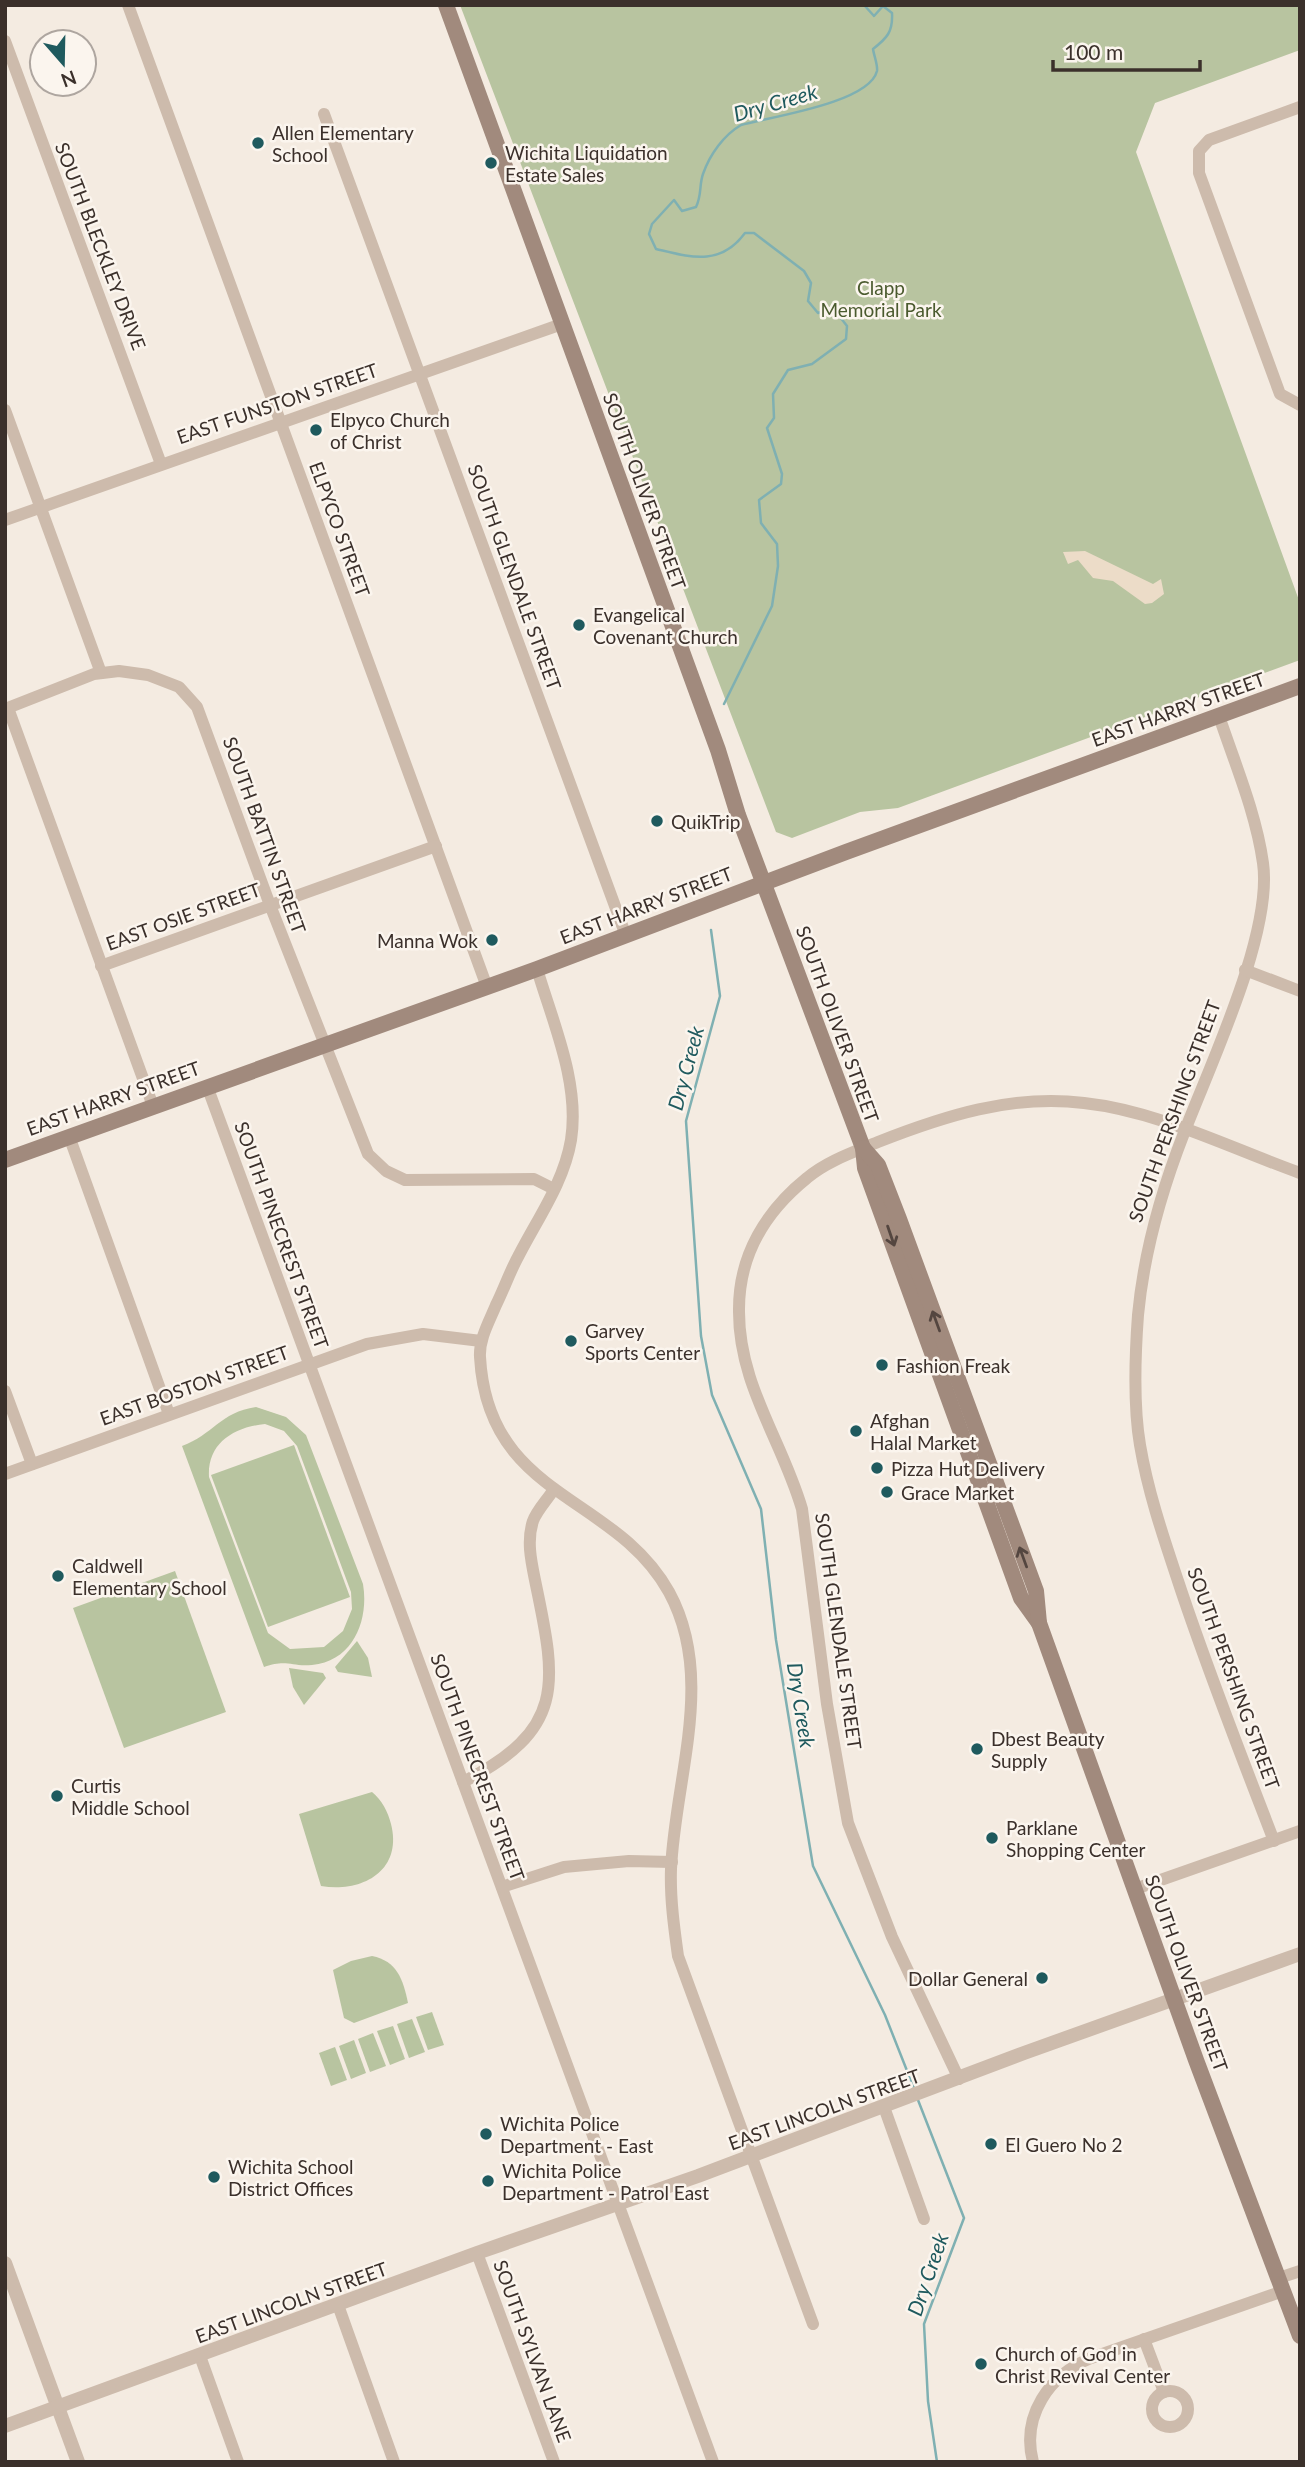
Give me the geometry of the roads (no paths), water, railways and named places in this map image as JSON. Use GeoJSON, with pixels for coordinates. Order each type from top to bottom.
{"type":"FeatureCollection","features":[{"type":"Feature","properties":{"kind":"main road","name":"SOUTH OLIVER STREET"},"geometry":{"type":"LineString","coordinates":[[446,5],[764,883],[863,1148],[878,1166],[899,1219],[1036,1591],[1039,1623],[1174,1998],[1300,2336]]}},
{"type":"Feature","properties":{"kind":"main road","name":"EAST HARRY STREET"},"geometry":{"type":"LineString","coordinates":[[5,1160],[537,969],[1300,686]]}},
{"type":"Feature","properties":{"kind":"street","name":"ELPYCO STREET"},"geometry":{"type":"LineString","coordinates":[[128,5],[487,986]]}},
{"type":"Feature","properties":{"kind":"street","name":"SOUTH BLECKLEY DRIVE"},"geometry":{"type":"LineString","coordinates":[[5,41],[161,464]]}},
{"type":"Feature","properties":{"kind":"street"},"geometry":{"type":"LineString","coordinates":[[1300,107],[1209,140],[1199,151],[1199,173],[1280,394],[1300,405]]}},
{"type":"Feature","properties":{"kind":"street","name":"SOUTH GLENDALE STREET"},"geometry":{"type":"LineString","coordinates":[[324,114],[626,936]]}},
{"type":"Feature","properties":{"kind":"street","name":"EAST FUNSTON STREET"},"geometry":{"type":"LineString","coordinates":[[5,520],[562,324]]}},
{"type":"Feature","properties":{"kind":"street"},"geometry":{"type":"LineString","coordinates":[[5,410],[101,673],[7,708],[153,1106]]}},
{"type":"Feature","properties":{"kind":"street","name":"SOUTH BATTIN STREET"},"geometry":{"type":"LineString","coordinates":[[101,673],[119,671],[148,675],[179,687],[197,707],[270,905],[368,1154],[386,1171],[405,1180],[534,1180],[554,1189]]}},
{"type":"Feature","properties":{"kind":"street","name":"SOUTH PERSHING STREET"},"geometry":{"type":"LineString","coordinates":[[1219,716],[1245,794],[1263,865],[1261,920],[1185,1130],[1147,1245],[1138,1317],[1140,1442],[1155,1511],[1196,1638],[1274,1841]]}},
{"type":"Feature","properties":{"kind":"street","name":"EAST OSIE STREET"},"geometry":{"type":"LineString","coordinates":[[101,966],[436,846]]}},
{"type":"Feature","properties":{"kind":"street"},"geometry":{"type":"LineString","coordinates":[[537,969],[571,1087],[573,1111],[570,1141],[554,1189],[517,1259],[481,1341],[485,1398],[507,1446],[554,1489],[640,1550],[670,1595],[688,1643],[691,1695],[672,1862],[672,1915],[678,1956],[813,2324]]}},
{"type":"Feature","properties":{"kind":"street"},"geometry":{"type":"LineString","coordinates":[[1245,970],[1300,991]]}},
{"type":"Feature","properties":{"kind":"street","name":"SOUTH PINECREST STREET"},"geometry":{"type":"LineString","coordinates":[[207,1086],[713,2462]]}},
{"type":"Feature","properties":{"kind":"street"},"geometry":{"type":"LineString","coordinates":[[863,1148],[962,1111],[988,1106],[1082,1102],[1128,1111],[1300,1173]]}},
{"type":"Feature","properties":{"kind":"street"},"geometry":{"type":"LineString","coordinates":[[69,1136],[169,1414]]}},
{"type":"Feature","properties":{"kind":"street","name":"SOUTH GLENDALE STREET"},"geometry":{"type":"LineString","coordinates":[[863,1148],[821,1167],[806,1179],[759,1231],[745,1263],[741,1281],[741,1349],[757,1404],[794,1480],[802,1509],[827,1704],[848,1823],[892,1937],[959,2079]]}},
{"type":"Feature","properties":{"kind":"street","name":"EAST BOSTON STREET"},"geometry":{"type":"LineString","coordinates":[[5,1474],[367,1344],[423,1334],[481,1341]]}},
{"type":"Feature","properties":{"kind":"street"},"geometry":{"type":"LineString","coordinates":[[5,1391],[33,1464]]}},
{"type":"Feature","properties":{"kind":"street"},"geometry":{"type":"LineString","coordinates":[[463,1782],[499,1763],[534,1729],[550,1691],[550,1650],[529,1552],[533,1521],[554,1489]]}},
{"type":"Feature","properties":{"kind":"street"},"geometry":{"type":"LineString","coordinates":[[1135,1889],[1300,1831]]}},
{"type":"Feature","properties":{"kind":"street"},"geometry":{"type":"LineString","coordinates":[[502,1887],[564,1867],[629,1861],[672,1862]]}},
{"type":"Feature","properties":{"kind":"street","name":"EAST LINCOLN STREET"},"geometry":{"type":"LineString","coordinates":[[5,2427],[1300,1954]]}},
{"type":"Feature","properties":{"kind":"street"},"geometry":{"type":"LineString","coordinates":[[884,2107],[924,2219]]}},
{"type":"Feature","properties":{"kind":"street","name":"SOUTH SYLVAN LANE"},"geometry":{"type":"LineString","coordinates":[[477,2253],[554,2462]]}},
{"type":"Feature","properties":{"kind":"street"},"geometry":{"type":"LineString","coordinates":[[5,2263],[78,2462]]}},
{"type":"Feature","properties":{"kind":"street"},"geometry":{"type":"LineString","coordinates":[[1033,2462],[1030,2441],[1032,2424],[1041,2398],[1053,2383],[1077,2364],[1281,2285],[1300,2271]]}},
{"type":"Feature","properties":{"kind":"street"},"geometry":{"type":"LineString","coordinates":[[338,2305],[394,2462]]}},
{"type":"Feature","properties":{"kind":"street"},"geometry":{"type":"LineString","coordinates":[[1144,2339],[1164,2392]]}},
{"type":"Feature","properties":{"kind":"street"},"geometry":{"type":"LineString","coordinates":[[200,2356],[237,2462]]}},
{"type":"Feature","properties":{"kind":"waterway","name":"Dry Creek"},"geometry":{"type":"LineString","coordinates":[[724,704],[772,606],[778,566],[777,544],[761,523],[759,500],[781,484],[782,474],[767,428],[774,418],[773,394],[788,370],[812,364],[846,339],[847,326],[833,308],[818,313],[808,301],[811,283],[804,271],[754,233],[745,233],[725,251],[704,257],[656,249],[649,234],[652,224],[674,200],[682,211],[696,207],[706,167],[718,146],[735,129],[741,125],[838,100],[870,82],[877,71],[873,49],[888,34],[892,13],[883,6],[874,16],[864,5]]}},
{"type":"Feature","properties":{"kind":"waterway","name":"Dry Creek"},"geometry":{"type":"LineString","coordinates":[[711,930],[720,996],[686,1121],[701,1336],[712,1395],[761,1509],[776,1640],[813,1866],[885,2015],[915,2091]]}},
{"type":"Feature","properties":{"kind":"waterway","name":"Dry Creek"},"geometry":{"type":"LineString","coordinates":[[918,2100],[964,2218],[924,2324],[928,2401],[937,2462]]}},
{"type":"Feature","properties":{"kind":"place","name":"Allen Elementary School"},"geometry":{"type":"Point","coordinates":[258,143]}},
{"type":"Feature","properties":{"kind":"place","name":"Wichita Liquidation Estate Sales"},"geometry":{"type":"Point","coordinates":[491,163]}},
{"type":"Feature","properties":{"kind":"place","name":"Elpyco Church of Christ"},"geometry":{"type":"Point","coordinates":[316,430]}},
{"type":"Feature","properties":{"kind":"place","name":"Evangelical Covenant Church"},"geometry":{"type":"Point","coordinates":[579,625]}},
{"type":"Feature","properties":{"kind":"place","name":"QuikTrip"},"geometry":{"type":"Point","coordinates":[657,821]}},
{"type":"Feature","properties":{"kind":"place","name":"Manna Wok"},"geometry":{"type":"Point","coordinates":[492,940]}},
{"type":"Feature","properties":{"kind":"place","name":"Garvey Sports Center"},"geometry":{"type":"Point","coordinates":[571,1341]}},
{"type":"Feature","properties":{"kind":"place","name":"Fashion Freak"},"geometry":{"type":"Point","coordinates":[882,1365]}},
{"type":"Feature","properties":{"kind":"place","name":"Afghan Halal Market"},"geometry":{"type":"Point","coordinates":[856,1431]}},
{"type":"Feature","properties":{"kind":"place","name":"Pizza Hut Delivery"},"geometry":{"type":"Point","coordinates":[877,1468]}},
{"type":"Feature","properties":{"kind":"place","name":"Grace Market"},"geometry":{"type":"Point","coordinates":[887,1492]}},
{"type":"Feature","properties":{"kind":"place","name":"Caldwell Elementary School"},"geometry":{"type":"Point","coordinates":[58,1576]}},
{"type":"Feature","properties":{"kind":"place","name":"Dbest Beauty Supply"},"geometry":{"type":"Point","coordinates":[977,1749]}},
{"type":"Feature","properties":{"kind":"place","name":"Curtis Middle School"},"geometry":{"type":"Point","coordinates":[57,1796]}},
{"type":"Feature","properties":{"kind":"place","name":"Parklane Shopping Center"},"geometry":{"type":"Point","coordinates":[992,1838]}},
{"type":"Feature","properties":{"kind":"place","name":"Dollar General"},"geometry":{"type":"Point","coordinates":[1042,1978]}},
{"type":"Feature","properties":{"kind":"place","name":"Wichita Police Department - East"},"geometry":{"type":"Point","coordinates":[486,2134]}},
{"type":"Feature","properties":{"kind":"place","name":"El Guero No 2"},"geometry":{"type":"Point","coordinates":[991,2144]}},
{"type":"Feature","properties":{"kind":"place","name":"Wichita School District Offices"},"geometry":{"type":"Point","coordinates":[214,2177]}},
{"type":"Feature","properties":{"kind":"place","name":"Wichita Police Department - Patrol East"},"geometry":{"type":"Point","coordinates":[488,2181]}},
{"type":"Feature","properties":{"kind":"place","name":"Church of God in Christ Revival Center"},"geometry":{"type":"Point","coordinates":[981,2364]}},
{"type":"Feature","properties":{"kind":"park label","name":"Clapp Memorial Park"},"geometry":{"type":"Point","coordinates":[881,298]}}]}
